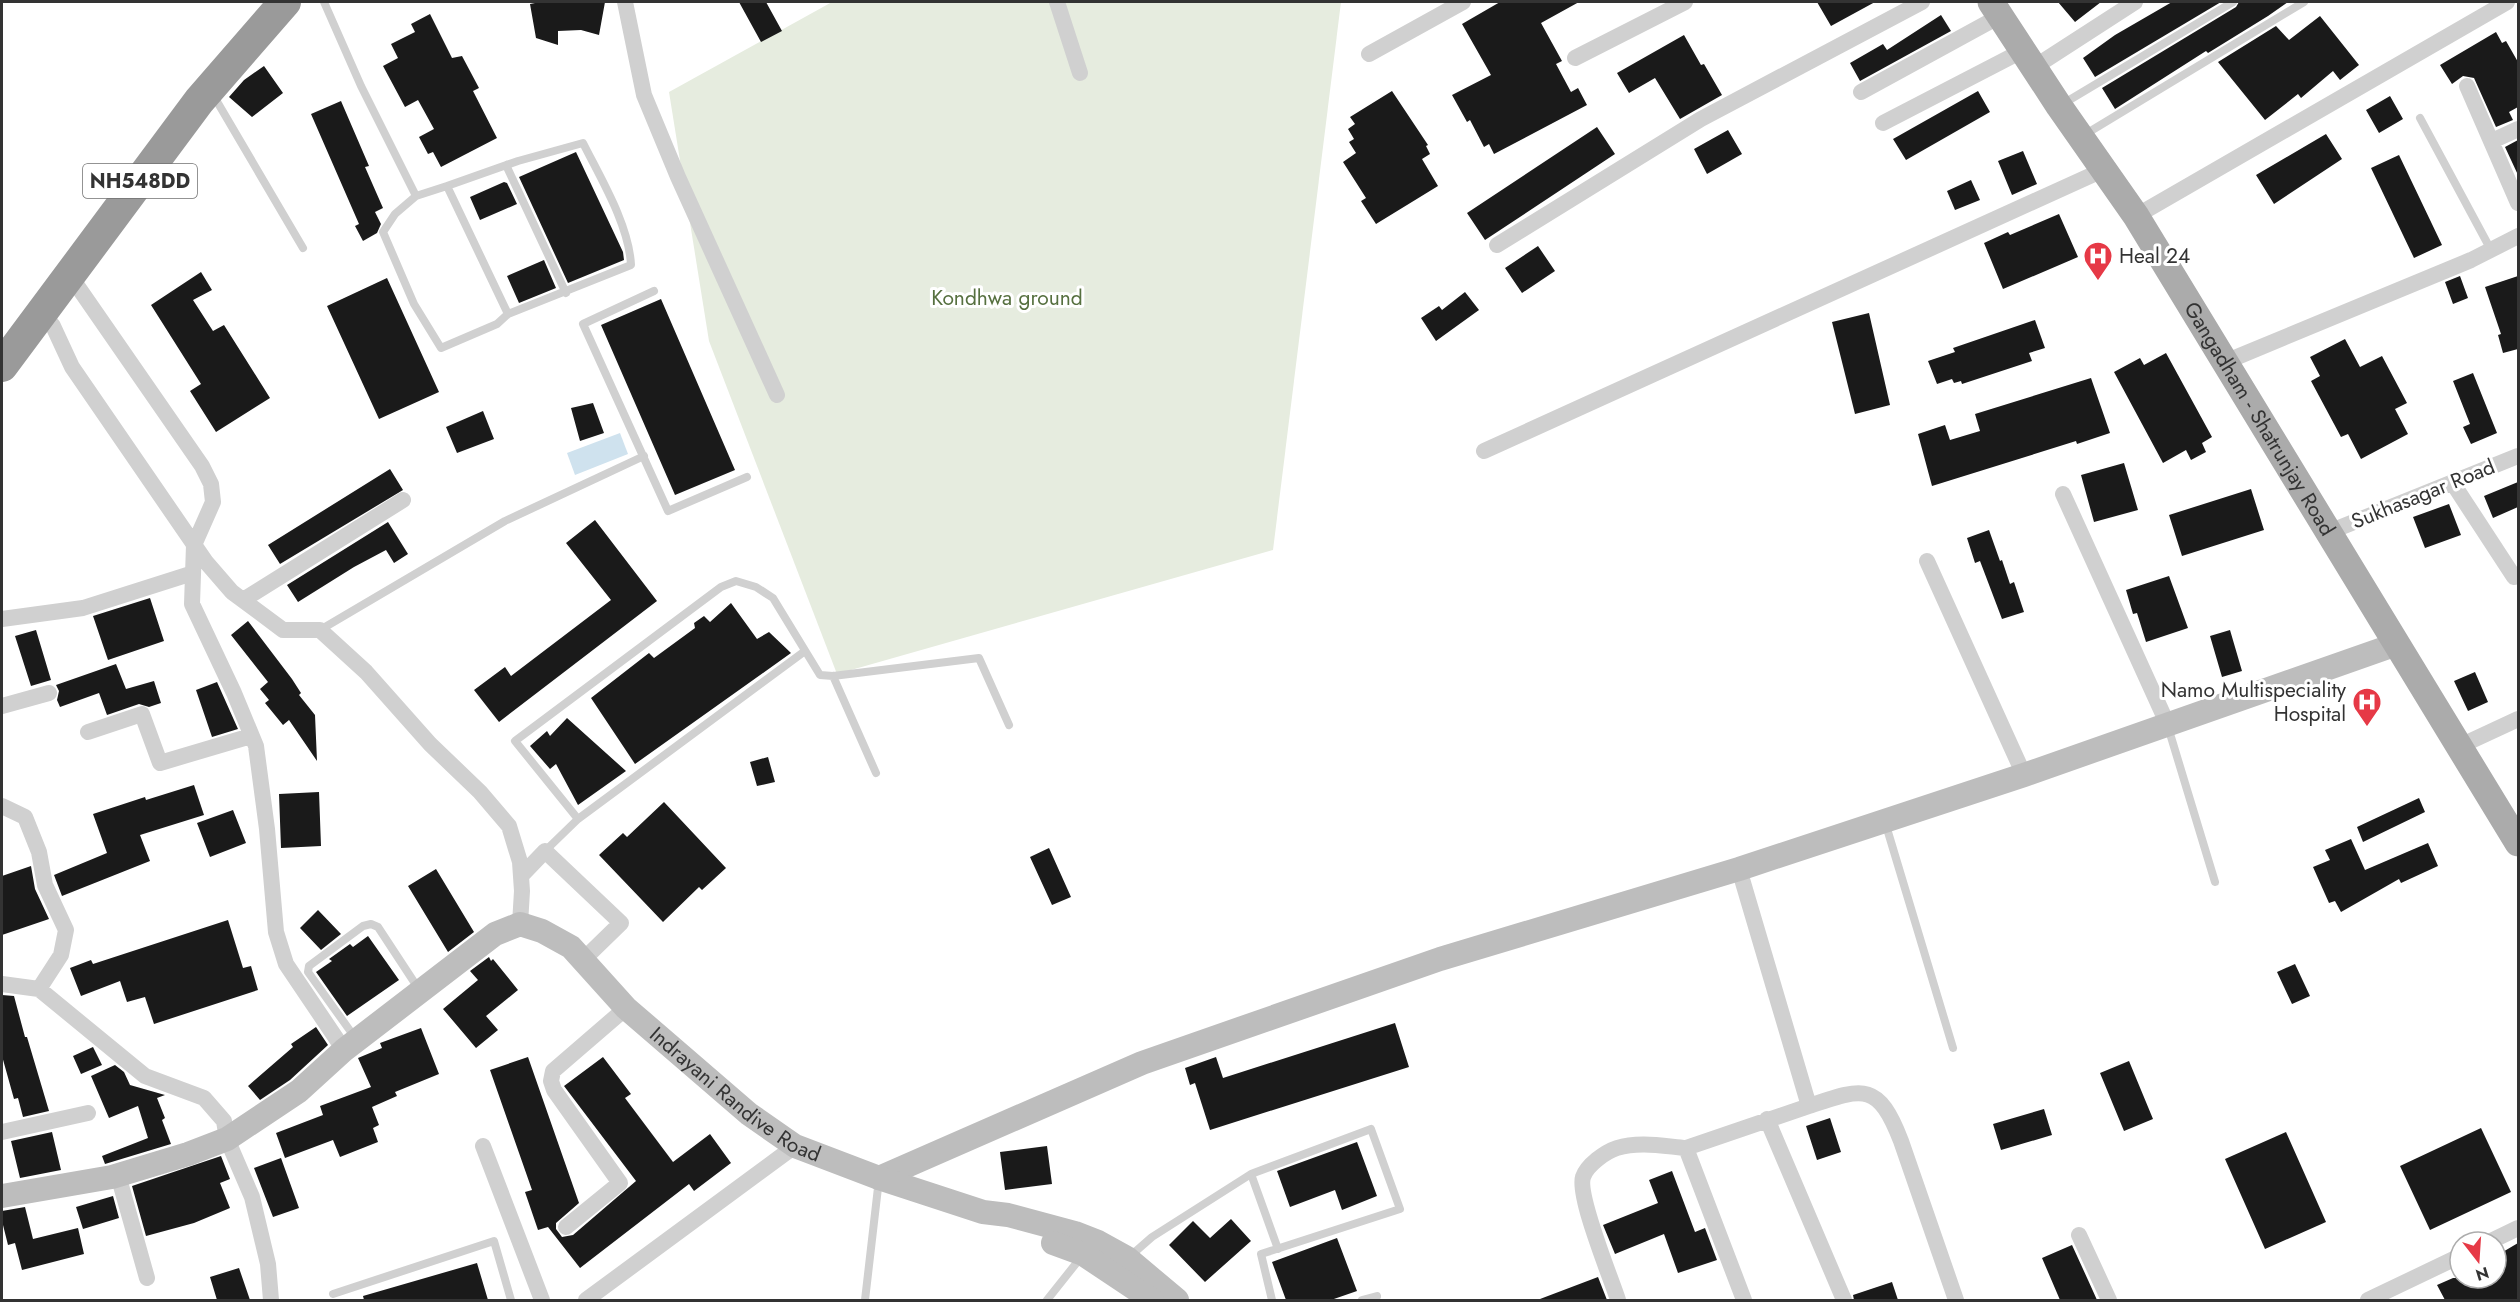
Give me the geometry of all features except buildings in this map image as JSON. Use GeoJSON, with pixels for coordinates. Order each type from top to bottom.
{"type":"FeatureCollection","features":[{"type":"Feature","properties":{"kind":"highway","name":"NH548DD"},"geometry":{"type":"LineString","coordinates":[[2,366],[210,89],[285,2]]}},
{"type":"Feature","properties":{"kind":"main road","name":"Gangadham - Shatrunjay Road"},"geometry":{"type":"LineString","coordinates":[[1995,9],[2136,216],[2518,843]]}},
{"type":"Feature","properties":{"kind":"street"},"geometry":{"type":"LineString","coordinates":[[625,2],[644,95],[678,177],[777,395]]}},
{"type":"Feature","properties":{"kind":"street"},"geometry":{"type":"LineString","coordinates":[[1058,2],[1080,73]]}},
{"type":"Feature","properties":{"kind":"street"},"geometry":{"type":"LineString","coordinates":[[1369,54],[1463,2]]}},
{"type":"Feature","properties":{"kind":"street"},"geometry":{"type":"LineString","coordinates":[[1575,58],[1685,2]]}},
{"type":"Feature","properties":{"kind":"street"},"geometry":{"type":"LineString","coordinates":[[1497,245],[1701,119],[1922,2]]}},
{"type":"Feature","properties":{"kind":"street"},"geometry":{"type":"LineString","coordinates":[[1883,123],[2028,60],[2135,2]]}},
{"type":"Feature","properties":{"kind":"street"},"geometry":{"type":"LineString","coordinates":[[2136,216],[2507,2]]}},
{"type":"Feature","properties":{"kind":"street"},"geometry":{"type":"LineString","coordinates":[[1861,92],[1995,9]]}},
{"type":"Feature","properties":{"kind":"street"},"geometry":{"type":"LineString","coordinates":[[2467,86],[2518,203]]}},
{"type":"Feature","properties":{"kind":"street"},"geometry":{"type":"LineString","coordinates":[[2492,141],[2518,129]]}},
{"type":"Feature","properties":{"kind":"street"},"geometry":{"type":"LineString","coordinates":[[1484,451],[2103,170]]}},
{"type":"Feature","properties":{"kind":"street"},"geometry":{"type":"LineString","coordinates":[[2225,362],[2491,250],[2518,236]]}},
{"type":"Feature","properties":{"kind":"street"},"geometry":{"type":"LineString","coordinates":[[69,274],[202,466],[211,484],[213,502],[194,545],[192,604],[256,746],[267,829],[276,932],[286,964],[350,1045]]}},
{"type":"Feature","properties":{"kind":"street"},"geometry":{"type":"LineString","coordinates":[[2,1193],[118,1175],[188,1154],[227,1139],[299,1091],[350,1045],[495,934],[520,924],[521,876],[519,861],[508,826],[480,792],[430,744],[366,672],[320,630],[283,630],[232,592],[194,545],[72,367],[53,326],[42,312]]}},
{"type":"Feature","properties":{"kind":"street","name":"Sukhasagar Road"},"geometry":{"type":"LineString","coordinates":[[2328,532],[2518,456]]}},
{"type":"Feature","properties":{"kind":"street"},"geometry":{"type":"LineString","coordinates":[[2452,482],[2514,577]]}},
{"type":"Feature","properties":{"kind":"street"},"geometry":{"type":"LineString","coordinates":[[2063,494],[2167,723]]}},
{"type":"Feature","properties":{"kind":"street"},"geometry":{"type":"LineString","coordinates":[[243,600],[403,500]]}},
{"type":"Feature","properties":{"kind":"street"},"geometry":{"type":"LineString","coordinates":[[1927,561],[2024,775]]}},
{"type":"Feature","properties":{"kind":"street"},"geometry":{"type":"LineString","coordinates":[[2,618],[83,608],[193,573]]}},
{"type":"Feature","properties":{"kind":"street"},"geometry":{"type":"LineString","coordinates":[[879,1178],[1142,1063],[1440,959],[1739,869],[2024,775],[2397,644]]}},
{"type":"Feature","properties":{"kind":"street"},"geometry":{"type":"LineString","coordinates":[[2,706],[49,693]]}},
{"type":"Feature","properties":{"kind":"street"},"geometry":{"type":"LineString","coordinates":[[88,732],[142,714],[160,763],[251,736]]}},
{"type":"Feature","properties":{"kind":"street"},"geometry":{"type":"LineString","coordinates":[[2460,746],[2518,719]]}},
{"type":"Feature","properties":{"kind":"street"},"geometry":{"type":"LineString","coordinates":[[2,806],[26,817],[39,852],[45,885],[66,930],[61,955],[39,989]]}},
{"type":"Feature","properties":{"kind":"street"},"geometry":{"type":"LineString","coordinates":[[521,876],[545,850],[621,923],[584,959]]}},
{"type":"Feature","properties":{"kind":"street"},"geometry":{"type":"LineString","coordinates":[[1739,869],[1809,1106]]}},
{"type":"Feature","properties":{"kind":"street","name":"Indrayani Randive Road"},"geometry":{"type":"LineString","coordinates":[[520,924],[542,931],[571,947],[626,1008],[749,1114],[795,1146],[879,1178],[983,1212],[1008,1215],[1075,1233],[1152,1300]]}},
{"type":"Feature","properties":{"kind":"street"},"geometry":{"type":"LineString","coordinates":[[2,984],[39,989],[145,1076],[204,1098],[224,1121],[227,1139],[252,1197],[268,1264],[272,1300]]}},
{"type":"Feature","properties":{"kind":"street"},"geometry":{"type":"LineString","coordinates":[[566,1227],[620,1183],[554,1090],[551,1081],[553,1071],[626,1008]]}},
{"type":"Feature","properties":{"kind":"street"},"geometry":{"type":"LineString","coordinates":[[1618,1300],[1584,1198],[1583,1178],[1594,1162],[1616,1148],[1642,1144],[1686,1148],[1847,1093],[1861,1092],[1873,1095],[1893,1120],[1956,1300]]}},
{"type":"Feature","properties":{"kind":"street"},"geometry":{"type":"LineString","coordinates":[[2,1131],[88,1113]]}},
{"type":"Feature","properties":{"kind":"street"},"geometry":{"type":"LineString","coordinates":[[1767,1119],[1844,1300]]}},
{"type":"Feature","properties":{"kind":"street"},"geometry":{"type":"LineString","coordinates":[[483,1146],[542,1300]]}},
{"type":"Feature","properties":{"kind":"street"},"geometry":{"type":"LineString","coordinates":[[586,1300],[795,1146]]}},
{"type":"Feature","properties":{"kind":"street"},"geometry":{"type":"LineString","coordinates":[[1686,1148],[1744,1300]]}},
{"type":"Feature","properties":{"kind":"street"},"geometry":{"type":"LineString","coordinates":[[118,1175],[147,1278]]}},
{"type":"Feature","properties":{"kind":"street"},"geometry":{"type":"LineString","coordinates":[[2079,1235],[2109,1300]]}},
{"type":"Feature","properties":{"kind":"street","name":"Indrayani Randive Road"},"geometry":{"type":"LineString","coordinates":[[1091,1248],[1127,1258],[1177,1300]]}},
{"type":"Feature","properties":{"kind":"street"},"geometry":{"type":"LineString","coordinates":[[2368,1300],[2448,1262]]}},
{"type":"Feature","properties":{"kind":"lane"},"geometry":{"type":"LineString","coordinates":[[324,2],[361,86],[416,196]]}},
{"type":"Feature","properties":{"kind":"lane"},"geometry":{"type":"LineString","coordinates":[[2059,106],[2233,2]]}},
{"type":"Feature","properties":{"kind":"lane"},"geometry":{"type":"LineString","coordinates":[[2081,136],[2304,2]]}},
{"type":"Feature","properties":{"kind":"lane"},"geometry":{"type":"LineString","coordinates":[[210,89],[303,248]]}},
{"type":"Feature","properties":{"kind":"lane"},"geometry":{"type":"LineString","coordinates":[[2420,118],[2491,250]]}},
{"type":"Feature","properties":{"kind":"lane"},"geometry":{"type":"LineString","coordinates":[[583,143],[630,245],[631,265],[566,293],[508,314],[496,324],[441,348],[414,304],[383,232],[395,214],[416,196],[447,186],[506,165],[583,143]]}},
{"type":"Feature","properties":{"kind":"lane"},"geometry":{"type":"LineString","coordinates":[[506,165],[566,293]]}},
{"type":"Feature","properties":{"kind":"lane"},"geometry":{"type":"LineString","coordinates":[[447,186],[508,314]]}},
{"type":"Feature","properties":{"kind":"lane"},"geometry":{"type":"LineString","coordinates":[[654,291],[583,324],[668,511],[747,477]]}},
{"type":"Feature","properties":{"kind":"lane"},"geometry":{"type":"LineString","coordinates":[[320,630],[505,521],[644,456]]}},
{"type":"Feature","properties":{"kind":"lane"},"geometry":{"type":"LineString","coordinates":[[578,819],[515,741],[721,586],[736,581],[756,587],[773,598],[820,675],[833,676],[980,658],[1009,725]]}},
{"type":"Feature","properties":{"kind":"lane"},"geometry":{"type":"LineString","coordinates":[[545,850],[578,819],[805,651]]}},
{"type":"Feature","properties":{"kind":"lane"},"geometry":{"type":"LineString","coordinates":[[833,676],[876,773]]}},
{"type":"Feature","properties":{"kind":"lane"},"geometry":{"type":"LineString","coordinates":[[2167,723],[2215,882]]}},
{"type":"Feature","properties":{"kind":"lane"},"geometry":{"type":"LineString","coordinates":[[1885,821],[1953,1048]]}},
{"type":"Feature","properties":{"kind":"lane"},"geometry":{"type":"LineString","coordinates":[[350,1045],[308,972],[309,966],[363,926],[371,924],[378,927],[420,991]]}},
{"type":"Feature","properties":{"kind":"lane"},"geometry":{"type":"LineString","coordinates":[[1127,1258],[1152,1237],[1251,1174],[1371,1129],[1400,1209],[1261,1254],[1272,1300]]}},
{"type":"Feature","properties":{"kind":"lane"},"geometry":{"type":"LineString","coordinates":[[1251,1174],[1278,1249]]}},
{"type":"Feature","properties":{"kind":"lane"},"geometry":{"type":"LineString","coordinates":[[865,1300],[879,1178]]}},
{"type":"Feature","properties":{"kind":"lane"},"geometry":{"type":"LineString","coordinates":[[333,1294],[494,1241],[511,1300]]}},
{"type":"Feature","properties":{"kind":"lane"},"geometry":{"type":"LineString","coordinates":[[1047,1300],[1091,1248]]}},
{"type":"Feature","properties":{"kind":"lane"},"geometry":{"type":"LineString","coordinates":[[1362,1300],[1377,1296]]}},
{"type":"Feature","properties":{"kind":"green space","name":"Kondhwa ground"},"geometry":{"type":"Polygon","coordinates":[[[832,2],[1341,2],[1273,550],[837,674],[709,341],[669,92],[832,2]]]}},
{"type":"Feature","properties":{"kind":"water"},"geometry":{"type":"Polygon","coordinates":[[[620,433],[628,454],[575,475],[567,453],[620,433]]]}},
{"type":"Feature","properties":{"kind":"place","name":"Heal 24"},"geometry":{"type":"Point","coordinates":[2098,282]}},
{"type":"Feature","properties":{"kind":"place","name":"Namo Multispeciality Hospital"},"geometry":{"type":"Point","coordinates":[2367,728]}}]}
